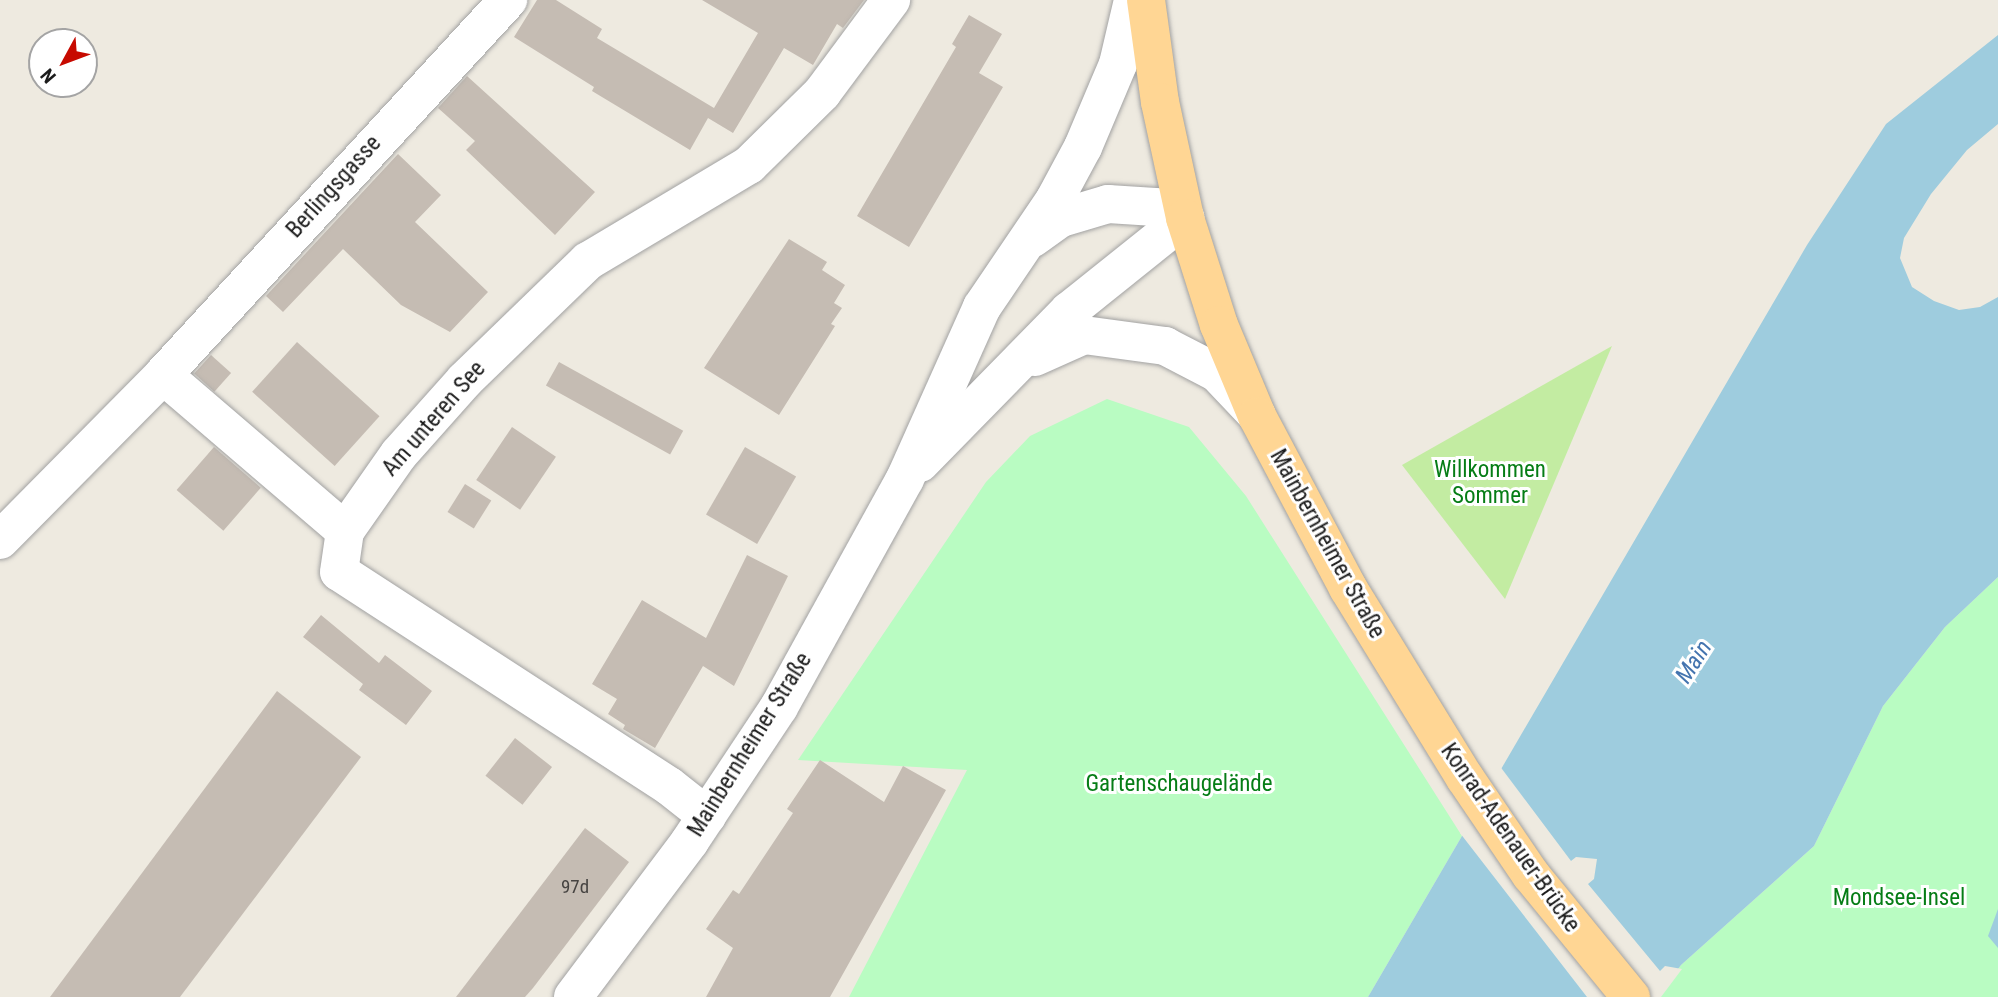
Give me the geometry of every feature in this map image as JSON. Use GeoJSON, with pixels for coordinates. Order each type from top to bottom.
{"type":"FeatureCollection","features":[{"type":"Feature","properties":{"kind":"main road","name":"Mainbernheimer Straße"},"geometry":{"type":"LineString","coordinates":[[1146,0],[1160,102],[1185,218],[1219,325],[1257,416],[1348,588],[1399,671]]}},
{"type":"Feature","properties":{"kind":"main road","name":"Konrad-Adenauer-Brücke"},"geometry":{"type":"LineString","coordinates":[[1399,671],[1524,864],[1631,997]]}},
{"type":"Feature","properties":{"kind":"street","name":"Berlingsgasse"},"geometry":{"type":"LineString","coordinates":[[5,522],[163,375],[508,0]]}},
{"type":"Feature","properties":{"kind":"street","name":"Am unteren See"},"geometry":{"type":"LineString","coordinates":[[707,816],[669,786],[339,572],[345,531],[399,454],[475,371],[588,261],[750,165],[822,93],[891,0]]}},
{"type":"Feature","properties":{"kind":"street","name":"Mainbernheimer Straße"},"geometry":{"type":"LineString","coordinates":[[573,997],[707,816],[779,708],[905,479],[982,307],[1055,199],[1102,106],[1118,64],[1133,0]]}},
{"type":"Feature","properties":{"kind":"street","name":"Mainbernheimer Straße"},"geometry":{"type":"LineString","coordinates":[[1022,249],[1060,218],[1108,204],[1155,207],[1185,218]]}},
{"type":"Feature","properties":{"kind":"street","name":"Mainbernheimer Straße"},"geometry":{"type":"LineString","coordinates":[[905,479],[1021,365],[1069,311],[1185,218]]}},
{"type":"Feature","properties":{"kind":"street","name":"Mainbernheimer Straße"},"geometry":{"type":"LineString","coordinates":[[1021,365],[1084,335],[1127,337],[1192,358],[1239,393],[1257,416]]}},
{"type":"Feature","properties":{"kind":"street"},"geometry":{"type":"LineString","coordinates":[[163,375],[345,531]]}},
{"type":"Feature","properties":{"kind":"green space","name":"Willkommen Sommer"},"geometry":{"type":"Polygon","coordinates":[[[1612,346],[1505,599],[1402,465],[1612,346]]]}},
{"type":"Feature","properties":{"kind":"green space","name":"Gartenschaugelände"},"geometry":{"type":"Polygon","coordinates":[[[1107,399],[1189,427],[1246,496],[1462,836],[1368,997],[849,997],[967,770],[798,760],[986,482],[1030,436],[1107,399]]]}},
{"type":"Feature","properties":{"kind":"green space","name":"Mondsee-Insel"},"geometry":{"type":"Polygon","coordinates":[[[1998,577],[1998,997],[1657,997],[1681,965],[1814,846],[1883,706],[1945,627],[1998,577]]]}},
{"type":"Feature","properties":{"kind":"water","name":"Main"},"geometry":{"type":"Polygon","coordinates":[[[1998,35],[1998,124],[1967,150],[1931,194],[1904,238],[1900,258],[1912,287],[1934,301],[1959,310],[1980,307],[1998,297],[1998,577],[1945,627],[1883,706],[1814,846],[1681,965],[1657,997],[1368,997],[1807,245],[1886,124],[1998,35]]]}},
{"type":"Feature","properties":{"kind":"water"},"geometry":{"type":"Polygon","coordinates":[[[1998,909],[1998,948],[1988,936],[1998,909]]]}},
{"type":"Feature","properties":{"kind":"pier"},"geometry":{"type":"Polygon","coordinates":[[[1499,765],[1571,861],[1576,857],[1597,859],[1594,879],[1588,884],[1660,971],[1665,966],[1682,969],[1661,997],[1587,997],[1460,833],[1499,765]]]}},
{"type":"Feature","properties":{"kind":"building"},"geometry":{"type":"Polygon","coordinates":[[[537,0],[556,0],[602,29],[597,38],[714,108],[758,33],[702,0],[864,0],[843,28],[837,24],[813,65],[784,48],[733,133],[708,118],[690,150],[592,91],[594,87],[514,37],[537,0]]]}},
{"type":"Feature","properties":{"kind":"building"},"geometry":{"type":"Polygon","coordinates":[[[969,15],[1002,34],[979,73],[1003,87],[909,247],[857,216],[956,47],[952,44],[969,15]]]}},
{"type":"Feature","properties":{"kind":"building"},"geometry":{"type":"Polygon","coordinates":[[[467,76],[595,192],[555,235],[466,150],[475,141],[438,108],[467,76]]]}},
{"type":"Feature","properties":{"kind":"building"},"geometry":{"type":"Polygon","coordinates":[[[398,154],[441,195],[415,222],[488,292],[450,332],[401,305],[343,249],[283,312],[266,296],[398,154]]]}},
{"type":"Feature","properties":{"kind":"building"},"geometry":{"type":"Polygon","coordinates":[[[789,239],[827,262],[822,270],[845,285],[834,303],[842,308],[831,324],[835,326],[779,415],[704,368],[789,239]]]}},
{"type":"Feature","properties":{"kind":"building"},"geometry":{"type":"Polygon","coordinates":[[[297,342],[379,416],[335,466],[252,392],[297,342]]]}},
{"type":"Feature","properties":{"kind":"building"},"geometry":{"type":"Polygon","coordinates":[[[211,355],[231,373],[214,392],[194,374],[211,355]]]}},
{"type":"Feature","properties":{"kind":"building"},"geometry":{"type":"Polygon","coordinates":[[[559,362],[683,431],[670,454],[546,386],[559,362]]]}},
{"type":"Feature","properties":{"kind":"building"},"geometry":{"type":"Polygon","coordinates":[[[512,427],[556,457],[520,510],[476,480],[512,427]]]}},
{"type":"Feature","properties":{"kind":"building"},"geometry":{"type":"Polygon","coordinates":[[[214,447],[261,488],[223,531],[177,490],[214,447]]]}},
{"type":"Feature","properties":{"kind":"building"},"geometry":{"type":"Polygon","coordinates":[[[745,447],[796,476],[757,544],[706,515],[745,447]]]}},
{"type":"Feature","properties":{"kind":"building"},"geometry":{"type":"Polygon","coordinates":[[[465,484],[491,500],[474,528],[448,512],[465,484]]]}},
{"type":"Feature","properties":{"kind":"building"},"geometry":{"type":"Polygon","coordinates":[[[747,555],[788,576],[734,686],[703,666],[655,748],[623,729],[625,725],[608,714],[617,699],[592,684],[642,600],[706,638],[747,555]]]}},
{"type":"Feature","properties":{"kind":"building"},"geometry":{"type":"Polygon","coordinates":[[[321,615],[379,663],[385,655],[432,691],[406,725],[359,690],[363,684],[303,637],[321,615]]]}},
{"type":"Feature","properties":{"kind":"building"},"geometry":{"type":"Polygon","coordinates":[[[277,691],[361,757],[180,997],[50,997],[277,691]]]}},
{"type":"Feature","properties":{"kind":"building"},"geometry":{"type":"Polygon","coordinates":[[[515,738],[552,767],[522,805],[485,776],[515,738]]]}},
{"type":"Feature","properties":{"kind":"building"},"geometry":{"type":"Polygon","coordinates":[[[820,760],[884,802],[903,766],[946,790],[830,997],[706,997],[733,948],[706,929],[733,890],[739,894],[793,813],[787,809],[820,760]]]}},
{"type":"Feature","properties":{"kind":"building"},"geometry":{"type":"Polygon","coordinates":[[[585,828],[629,862],[533,988],[525,997],[456,997],[585,828]]]}}]}
